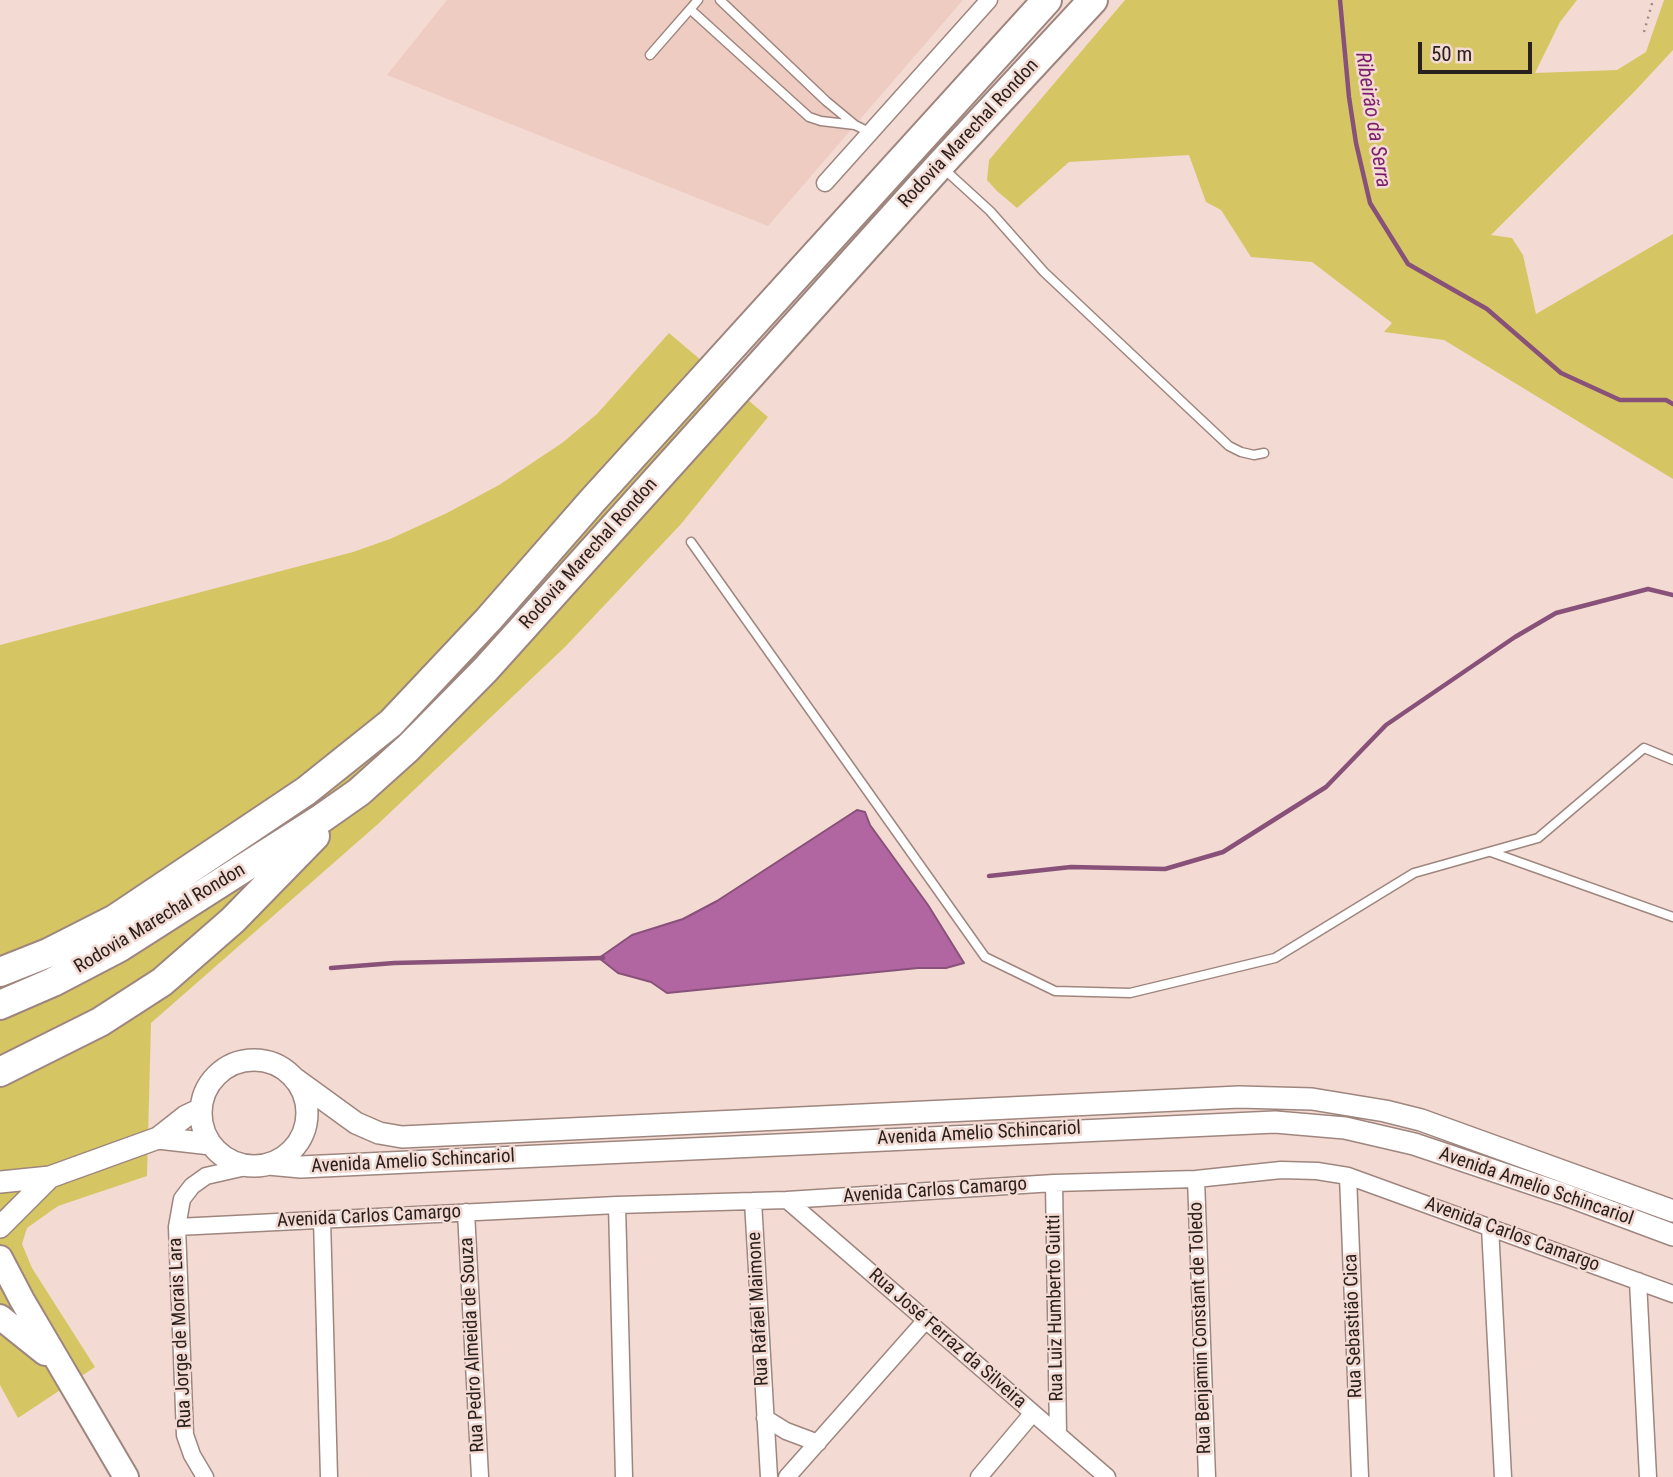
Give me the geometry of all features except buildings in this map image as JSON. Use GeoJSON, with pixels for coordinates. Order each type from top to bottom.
{"type":"FeatureCollection","features":[{"type":"Feature","properties":{"kind":"highway","name":"Rodovia Marechal Rondon"},"geometry":{"type":"LineString","coordinates":[[0,972],[61,947],[115,919],[306,791],[391,723],[446,667],[610,481],[1047,0]]}},
{"type":"Feature","properties":{"kind":"highway","name":"Rodovia Marechal Rondon"},"geometry":{"type":"LineString","coordinates":[[0,1004],[65,976],[120,947],[322,818],[359,792],[408,748],[476,680],[940,165],[1093,0]]}},
{"type":"Feature","properties":{"kind":"highway"},"geometry":{"type":"LineString","coordinates":[[0,1072],[100,1022],[162,982],[233,920],[359,792]]}},
{"type":"Feature","properties":{"kind":"main road"},"geometry":{"type":"LineString","coordinates":[[253,1060],[282,1068],[294,1078],[306,1105],[306,1121],[302,1135],[287,1153],[259,1165],[235,1162],[221,1155],[205,1133],[201,1109],[204,1094],[212,1080],[237,1063],[253,1060]]}},
{"type":"Feature","properties":{"kind":"main road","name":"Avenida Amelio Schincariol"},"geometry":{"type":"LineString","coordinates":[[294,1078],[356,1124],[402,1138],[1239,1097],[1312,1099],[1361,1106],[1421,1121],[1673,1211]]}},
{"type":"Feature","properties":{"kind":"main road"},"geometry":{"type":"LineString","coordinates":[[0,1182],[50,1177],[158,1138],[186,1116],[201,1109]]}},
{"type":"Feature","properties":{"kind":"main road","name":"Avenida Amelio Schincariol"},"geometry":{"type":"LineString","coordinates":[[259,1165],[301,1167],[1275,1122],[1345,1128],[1414,1144],[1563,1194],[1673,1235]]}},
{"type":"Feature","properties":{"kind":"main road"},"geometry":{"type":"LineString","coordinates":[[158,1138],[211,1144]]}},
{"type":"Feature","properties":{"kind":"main road"},"geometry":{"type":"LineString","coordinates":[[0,1227],[50,1177]]}},
{"type":"Feature","properties":{"kind":"main road"},"geometry":{"type":"LineString","coordinates":[[0,1258],[126,1477]]}},
{"type":"Feature","properties":{"kind":"main road"},"geometry":{"type":"LineString","coordinates":[[0,1317],[62,1367]]}},
{"type":"Feature","properties":{"kind":"street"},"geometry":{"type":"LineString","coordinates":[[825,183],[862,128],[989,0]]}},
{"type":"Feature","properties":{"kind":"street","name":"Rua Jorge de Morais Lara"},"geometry":{"type":"LineString","coordinates":[[205,1477],[192,1455],[185,1435],[177,1227],[182,1199],[192,1186],[206,1175],[259,1165]]}},
{"type":"Feature","properties":{"kind":"street","name":"Avenida Carlos Camargo"},"geometry":{"type":"LineString","coordinates":[[177,1227],[617,1205],[787,1200],[1054,1183],[1196,1179],[1281,1170],[1317,1171],[1348,1176],[1673,1294]]}},
{"type":"Feature","properties":{"kind":"street","name":"Rua Sebastião Cica"},"geometry":{"type":"LineString","coordinates":[[1348,1176],[1360,1477]]}},
{"type":"Feature","properties":{"kind":"street","name":"Rua Benjamin Constant de Toledo"},"geometry":{"type":"LineString","coordinates":[[1196,1179],[1207,1477]]}},
{"type":"Feature","properties":{"kind":"street","name":"Rua Luiz Humberto Guitti"},"geometry":{"type":"LineString","coordinates":[[1054,1183],[1058,1434]]}},
{"type":"Feature","properties":{"kind":"street","name":"Rua José Ferraz da Silveira"},"geometry":{"type":"LineString","coordinates":[[787,1200],[1107,1477]]}},
{"type":"Feature","properties":{"kind":"street","name":"Rua Rafael Maimone"},"geometry":{"type":"LineString","coordinates":[[753,1201],[769,1477]]}},
{"type":"Feature","properties":{"kind":"street"},"geometry":{"type":"LineString","coordinates":[[617,1205],[624,1477]]}},
{"type":"Feature","properties":{"kind":"street","name":"Rua Pedro Almeida de Souza"},"geometry":{"type":"LineString","coordinates":[[466,1212],[480,1477]]}},
{"type":"Feature","properties":{"kind":"street"},"geometry":{"type":"LineString","coordinates":[[322,1219],[329,1477]]}},
{"type":"Feature","properties":{"kind":"street"},"geometry":{"type":"LineString","coordinates":[[1490,1227],[1503,1477]]}},
{"type":"Feature","properties":{"kind":"street"},"geometry":{"type":"LineString","coordinates":[[1638,1281],[1648,1477]]}},
{"type":"Feature","properties":{"kind":"street"},"geometry":{"type":"LineString","coordinates":[[787,1477],[926,1320]]}},
{"type":"Feature","properties":{"kind":"street"},"geometry":{"type":"LineString","coordinates":[[979,1477],[1032,1413]]}},
{"type":"Feature","properties":{"kind":"street"},"geometry":{"type":"LineString","coordinates":[[765,1418],[786,1431],[818,1443]]}},
{"type":"Feature","properties":{"kind":"lane"},"geometry":{"type":"LineString","coordinates":[[650,55],[698,0]]}},
{"type":"Feature","properties":{"kind":"lane"},"geometry":{"type":"LineString","coordinates":[[720,0],[827,102],[862,128]]}},
{"type":"Feature","properties":{"kind":"lane"},"geometry":{"type":"LineString","coordinates":[[691,10],[808,117],[862,128]]}},
{"type":"Feature","properties":{"kind":"lane"},"geometry":{"type":"LineString","coordinates":[[940,165],[990,212],[1044,272],[1229,446],[1241,453],[1264,453]]}},
{"type":"Feature","properties":{"kind":"lane"},"geometry":{"type":"LineString","coordinates":[[691,542],[985,957],[1055,991],[1130,993],[1275,958],[1413,873],[1538,838],[1644,748],[1673,760]]}},
{"type":"Feature","properties":{"kind":"lane"},"geometry":{"type":"LineString","coordinates":[[1490,851],[1673,917]]}},
{"type":"Feature","properties":{"kind":"path"},"geometry":{"type":"LineString","coordinates":[[1644,32],[1653,0]]}},
{"type":"Feature","properties":{"kind":"shaded area"},"geometry":{"type":"Polygon","coordinates":[[[447,0],[963,0],[768,226],[387,75],[447,0]]]}},
{"type":"Feature","properties":{"kind":"shaded area"},"geometry":{"type":"Polygon","coordinates":[[[1125,0],[1577,0],[1560,22],[1535,73],[1617,70],[1646,52],[1664,0],[1673,0],[1673,50],[1491,235],[1512,238],[1523,255],[1536,314],[1673,234],[1673,479],[1444,340],[1384,332],[1392,323],[1312,262],[1251,257],[1221,210],[1206,202],[1189,155],[1069,162],[1017,208],[997,191],[987,180],[989,160],[1125,0]]]}},
{"type":"Feature","properties":{"kind":"shaded area"},"geometry":{"type":"Polygon","coordinates":[[[669,333],[768,417],[681,524],[565,647],[378,824],[151,1023],[147,1176],[58,1206],[27,1228],[22,1244],[32,1268],[95,1367],[18,1418],[0,1385],[0,645],[353,552],[390,539],[447,513],[499,485],[562,443],[597,414],[669,333]]]}},
{"type":"Feature","properties":{"kind":"shaded area"},"geometry":{"type":"Polygon","coordinates":[[[857,810],[865,812],[870,825],[928,905],[964,963],[946,968],[918,968],[667,993],[651,982],[618,973],[599,958],[632,935],[683,919],[717,901],[857,810]]]}},
{"type":"Feature","properties":{"kind":"waterway","name":"Ribeirão da Serra"},"geometry":{"type":"LineString","coordinates":[[1340,0],[1349,97],[1370,203],[1408,264],[1487,309],[1561,373],[1620,400],[1666,400],[1673,404]]}},
{"type":"Feature","properties":{"kind":"waterway"},"geometry":{"type":"LineString","coordinates":[[989,876],[1071,867],[1165,869],[1223,852],[1326,787],[1386,725],[1515,637],[1556,613],[1648,589],[1673,595]]}},
{"type":"Feature","properties":{"kind":"waterway"},"geometry":{"type":"LineString","coordinates":[[331,968],[394,963],[603,958]]}}]}
